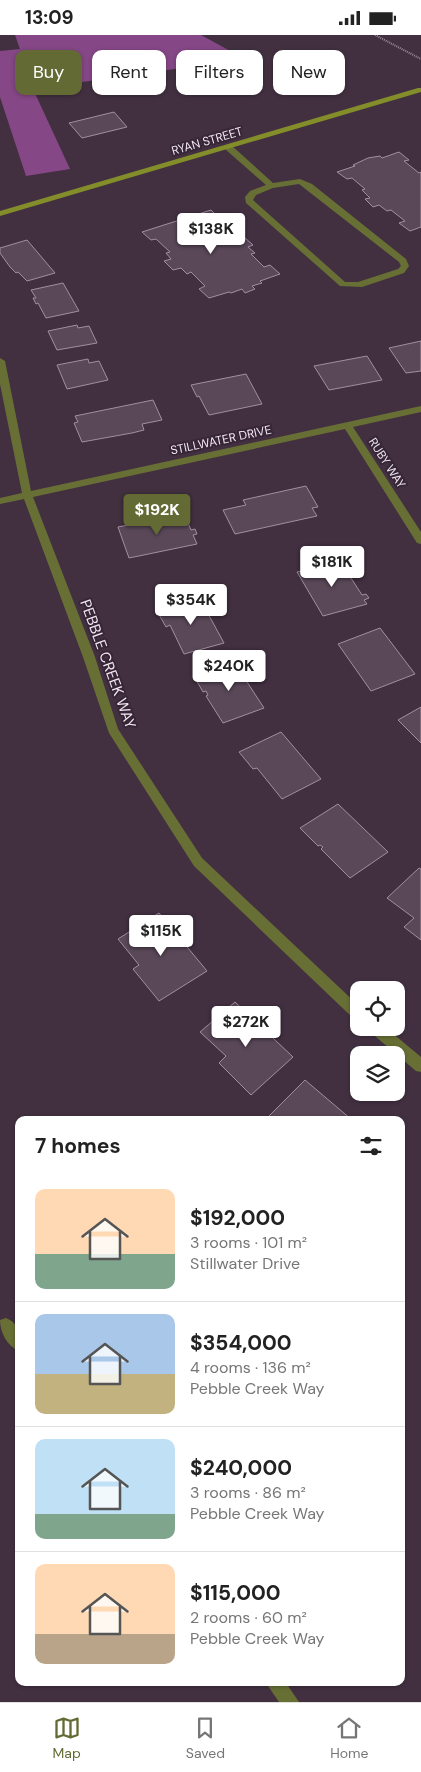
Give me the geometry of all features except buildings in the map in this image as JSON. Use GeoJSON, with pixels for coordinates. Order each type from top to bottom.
{"type":"FeatureCollection","features":[{"type":"Feature","properties":{"kind":"street","name":"RYAN STREET"},"geometry":{"type":"LineString","coordinates":[[0,213],[421,90]]}},
{"type":"Feature","properties":{"kind":"street"},"geometry":{"type":"LineString","coordinates":[[228,147],[271,186]]}},
{"type":"Feature","properties":{"kind":"street"},"geometry":{"type":"LineString","coordinates":[[300,181],[309,186],[403,261],[405,266],[402,271],[359,285],[343,284],[249,201],[249,197],[253,193],[271,186],[300,181]]}},
{"type":"Feature","properties":{"kind":"street","name":"PEBBLE CREEK WAY"},"geometry":{"type":"LineString","coordinates":[[0,361],[27,495],[89,657],[113,730],[198,862],[350,1006]]}},
{"type":"Feature","properties":{"kind":"street","name":"STILLWATER DRIVE"},"geometry":{"type":"LineString","coordinates":[[0,501],[421,409]]}},
{"type":"Feature","properties":{"kind":"street","name":"RUBY WAY"},"geometry":{"type":"LineString","coordinates":[[348,426],[421,540]]}},
{"type":"Feature","properties":{"kind":"street"},"geometry":{"type":"LineString","coordinates":[[385,1036],[421,1066]]}},
{"type":"Feature","properties":{"kind":"street"},"geometry":{"type":"LineString","coordinates":[[6,1326],[15,1338]]}},
{"type":"Feature","properties":{"kind":"street"},"geometry":{"type":"LineString","coordinates":[[277,1686],[290,1702]]}},
{"type":"Feature","properties":{"kind":"path"},"geometry":{"type":"LineString","coordinates":[[375,35],[421,59]]}},
{"type":"Feature","properties":{"kind":"shaded area"},"geometry":{"type":"Polygon","coordinates":[[[15,35],[201,35],[228,50],[176,50],[176,69],[166,70],[166,50],[92,50],[92,81],[82,82],[82,50],[15,50],[15,95],[36,95],[70,169],[26,176],[0,97],[0,51],[20,49],[15,35]]]}}]}
